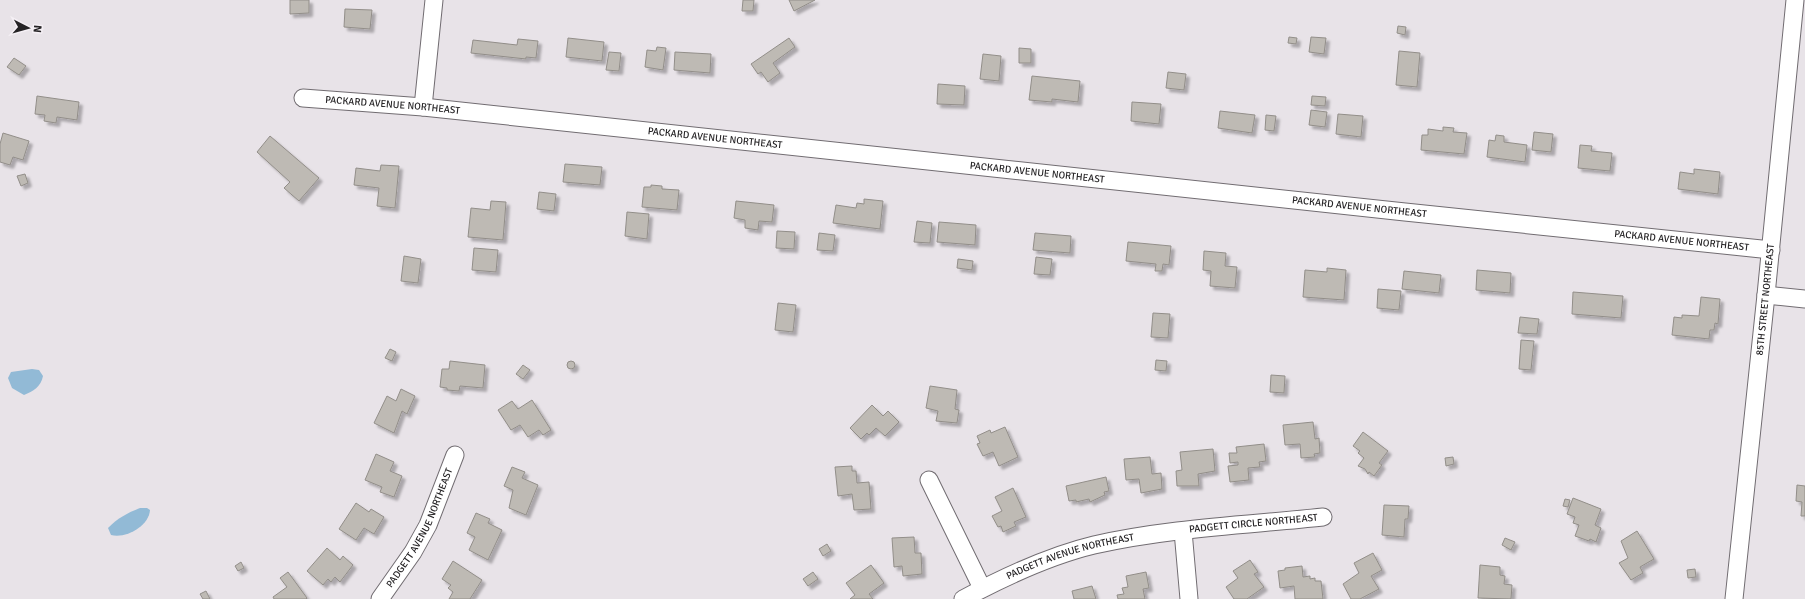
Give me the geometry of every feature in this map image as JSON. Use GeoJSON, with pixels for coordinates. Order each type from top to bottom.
{"type":"FeatureCollection","features":[{"type":"Feature","properties":{"kind":"street"},"geometry":{"type":"LineString","coordinates":[[423,107],[434,0]]}},
{"type":"Feature","properties":{"kind":"street","name":"85TH STREET NORTHEAST"},"geometry":{"type":"LineString","coordinates":[[1734,599],[1771,250],[1794,0]]}},
{"type":"Feature","properties":{"kind":"street","name":"PACKARD AVENUE NORTHEAST"},"geometry":{"type":"LineString","coordinates":[[303,98],[423,107],[1771,250]]}},
{"type":"Feature","properties":{"kind":"street"},"geometry":{"type":"LineString","coordinates":[[1766,295],[1805,299]]}},
{"type":"Feature","properties":{"kind":"street","name":"PADGETT AVENUE NORTHEAST"},"geometry":{"type":"LineString","coordinates":[[380,599],[413,552],[428,525],[455,454]]}},
{"type":"Feature","properties":{"kind":"street"},"geometry":{"type":"LineString","coordinates":[[929,480],[982,588]]}},
{"type":"Feature","properties":{"kind":"street","name":"PADGETT CIRCLE NORTHEAST"},"geometry":{"type":"LineString","coordinates":[[1183,531],[1323,517]]}},
{"type":"Feature","properties":{"kind":"street"},"geometry":{"type":"LineString","coordinates":[[1183,531],[1189,599]]}},
{"type":"Feature","properties":{"kind":"street","name":"PADGETT AVENUE NORTHEAST"},"geometry":{"type":"LineString","coordinates":[[963,599],[982,588],[1047,560],[1093,545],[1128,538],[1183,531]]}},
{"type":"Feature","properties":{"kind":"water"},"geometry":{"type":"Polygon","coordinates":[[[32,369],[39,370],[43,376],[36,388],[24,395],[12,388],[8,378],[11,372],[32,369]]]}},
{"type":"Feature","properties":{"kind":"water"},"geometry":{"type":"Polygon","coordinates":[[[140,508],[147,508],[150,510],[149,516],[141,526],[130,533],[117,536],[111,535],[108,528],[112,524],[123,516],[140,508]]]}},
{"type":"Feature","properties":{"kind":"building"},"geometry":{"type":"Polygon","coordinates":[[[290,0],[309,0],[309,13],[290,14],[290,0]]]}},
{"type":"Feature","properties":{"kind":"building"},"geometry":{"type":"Polygon","coordinates":[[[743,0],[754,0],[753,11],[742,11],[743,0]]]}},
{"type":"Feature","properties":{"kind":"building"},"geometry":{"type":"Polygon","coordinates":[[[789,0],[815,0],[794,11],[789,0]]]}},
{"type":"Feature","properties":{"kind":"building"},"geometry":{"type":"Polygon","coordinates":[[[345,9],[372,10],[370,29],[344,27],[345,9]]]}},
{"type":"Feature","properties":{"kind":"building"},"geometry":{"type":"Polygon","coordinates":[[[1398,26],[1406,27],[1405,35],[1397,33],[1398,26]]]}},
{"type":"Feature","properties":{"kind":"building"},"geometry":{"type":"Polygon","coordinates":[[[1289,37],[1297,38],[1296,44],[1288,43],[1289,37]]]}},
{"type":"Feature","properties":{"kind":"building"},"geometry":{"type":"Polygon","coordinates":[[[1311,37],[1326,38],[1324,54],[1309,52],[1311,37]]]}},
{"type":"Feature","properties":{"kind":"building"},"geometry":{"type":"Polygon","coordinates":[[[568,38],[604,42],[602,61],[566,57],[568,38]]]}},
{"type":"Feature","properties":{"kind":"building"},"geometry":{"type":"Polygon","coordinates":[[[789,38],[795,47],[773,63],[780,73],[768,82],[761,72],[758,74],[751,64],[789,38]]]}},
{"type":"Feature","properties":{"kind":"building"},"geometry":{"type":"Polygon","coordinates":[[[518,39],[538,41],[536,58],[526,57],[526,59],[471,53],[473,40],[517,45],[518,39]]]}},
{"type":"Feature","properties":{"kind":"building"},"geometry":{"type":"Polygon","coordinates":[[[657,47],[666,48],[663,70],[645,67],[647,50],[656,51],[657,47]]]}},
{"type":"Feature","properties":{"kind":"building"},"geometry":{"type":"Polygon","coordinates":[[[1019,48],[1031,49],[1031,63],[1019,63],[1019,48]]]}},
{"type":"Feature","properties":{"kind":"building"},"geometry":{"type":"Polygon","coordinates":[[[1399,51],[1420,53],[1417,87],[1396,85],[1399,51]]]}},
{"type":"Feature","properties":{"kind":"building"},"geometry":{"type":"Polygon","coordinates":[[[609,52],[621,53],[619,71],[606,70],[609,52]]]}},
{"type":"Feature","properties":{"kind":"building"},"geometry":{"type":"Polygon","coordinates":[[[675,52],[711,54],[710,73],[674,70],[675,52]]]}},
{"type":"Feature","properties":{"kind":"building"},"geometry":{"type":"Polygon","coordinates":[[[983,54],[1001,56],[999,81],[980,79],[983,54]]]}},
{"type":"Feature","properties":{"kind":"building"},"geometry":{"type":"Polygon","coordinates":[[[14,58],[26,66],[19,75],[7,67],[14,58]]]}},
{"type":"Feature","properties":{"kind":"building"},"geometry":{"type":"Polygon","coordinates":[[[1168,72],[1186,74],[1184,90],[1166,88],[1168,72]]]}},
{"type":"Feature","properties":{"kind":"building"},"geometry":{"type":"Polygon","coordinates":[[[1032,76],[1080,81],[1078,102],[1052,99],[1052,102],[1029,100],[1032,76]]]}},
{"type":"Feature","properties":{"kind":"building"},"geometry":{"type":"Polygon","coordinates":[[[938,84],[965,86],[964,105],[937,104],[938,84]]]}},
{"type":"Feature","properties":{"kind":"building"},"geometry":{"type":"Polygon","coordinates":[[[37,96],[79,102],[77,120],[57,117],[56,123],[44,121],[45,115],[35,114],[37,96]]]}},
{"type":"Feature","properties":{"kind":"building"},"geometry":{"type":"Polygon","coordinates":[[[1312,96],[1326,97],[1325,106],[1311,105],[1312,96]]]}},
{"type":"Feature","properties":{"kind":"building"},"geometry":{"type":"Polygon","coordinates":[[[1132,102],[1161,104],[1159,124],[1131,121],[1132,102]]]}},
{"type":"Feature","properties":{"kind":"building"},"geometry":{"type":"Polygon","coordinates":[[[1311,110],[1327,112],[1325,127],[1309,125],[1311,110]]]}},
{"type":"Feature","properties":{"kind":"building"},"geometry":{"type":"Polygon","coordinates":[[[1220,111],[1255,115],[1252,133],[1218,128],[1220,111]]]}},
{"type":"Feature","properties":{"kind":"building"},"geometry":{"type":"Polygon","coordinates":[[[1338,114],[1363,116],[1361,137],[1336,134],[1338,114]]]}},
{"type":"Feature","properties":{"kind":"building"},"geometry":{"type":"Polygon","coordinates":[[[1266,115],[1276,116],[1274,131],[1265,130],[1266,115]]]}},
{"type":"Feature","properties":{"kind":"building"},"geometry":{"type":"Polygon","coordinates":[[[1443,127],[1454,128],[1453,132],[1467,133],[1464,154],[1421,150],[1422,135],[1428,135],[1428,129],[1443,131],[1443,127]]]}},
{"type":"Feature","properties":{"kind":"building"},"geometry":{"type":"Polygon","coordinates":[[[1534,132],[1553,134],[1551,152],[1532,150],[1534,132]]]}},
{"type":"Feature","properties":{"kind":"building"},"geometry":{"type":"Polygon","coordinates":[[[3,133],[29,141],[23,160],[13,157],[10,165],[0,162],[0,144],[3,133]]]}},
{"type":"Feature","properties":{"kind":"building"},"geometry":{"type":"Polygon","coordinates":[[[1496,135],[1504,136],[1504,142],[1527,145],[1525,162],[1487,157],[1489,140],[1495,141],[1496,135]]]}},
{"type":"Feature","properties":{"kind":"building"},"geometry":{"type":"Polygon","coordinates":[[[270,136],[319,178],[299,201],[284,188],[290,182],[257,152],[270,136]]]}},
{"type":"Feature","properties":{"kind":"building"},"geometry":{"type":"Polygon","coordinates":[[[1580,145],[1592,146],[1591,151],[1612,153],[1610,171],[1578,168],[1580,145]]]}},
{"type":"Feature","properties":{"kind":"building"},"geometry":{"type":"Polygon","coordinates":[[[565,164],[602,167],[600,185],[563,182],[565,164]]]}},
{"type":"Feature","properties":{"kind":"building"},"geometry":{"type":"Polygon","coordinates":[[[381,165],[399,166],[395,208],[377,206],[379,188],[354,185],[356,168],[380,171],[381,165]]]}},
{"type":"Feature","properties":{"kind":"building"},"geometry":{"type":"Polygon","coordinates":[[[1694,169],[1720,172],[1718,194],[1678,189],[1680,172],[1694,174],[1694,169]]]}},
{"type":"Feature","properties":{"kind":"building"},"geometry":{"type":"Polygon","coordinates":[[[25,174],[28,183],[21,186],[17,176],[25,174]]]}},
{"type":"Feature","properties":{"kind":"building"},"geometry":{"type":"Polygon","coordinates":[[[651,185],[662,186],[662,189],[679,190],[677,210],[642,207],[644,187],[651,187],[651,185]]]}},
{"type":"Feature","properties":{"kind":"building"},"geometry":{"type":"Polygon","coordinates":[[[539,192],[556,194],[554,211],[537,209],[539,192]]]}},
{"type":"Feature","properties":{"kind":"building"},"geometry":{"type":"Polygon","coordinates":[[[864,199],[883,201],[880,229],[833,223],[836,205],[856,208],[857,203],[864,204],[864,199]]]}},
{"type":"Feature","properties":{"kind":"building"},"geometry":{"type":"Polygon","coordinates":[[[491,201],[506,202],[503,240],[468,237],[471,208],[490,210],[491,201]]]}},
{"type":"Feature","properties":{"kind":"building"},"geometry":{"type":"Polygon","coordinates":[[[736,201],[774,205],[772,222],[759,221],[758,230],[745,228],[745,220],[734,218],[736,201]]]}},
{"type":"Feature","properties":{"kind":"building"},"geometry":{"type":"Polygon","coordinates":[[[627,212],[649,214],[647,239],[625,236],[627,212]]]}},
{"type":"Feature","properties":{"kind":"building"},"geometry":{"type":"Polygon","coordinates":[[[917,221],[932,223],[930,243],[914,242],[917,221]]]}},
{"type":"Feature","properties":{"kind":"building"},"geometry":{"type":"Polygon","coordinates":[[[939,222],[976,225],[975,245],[937,242],[939,222]]]}},
{"type":"Feature","properties":{"kind":"building"},"geometry":{"type":"Polygon","coordinates":[[[777,231],[795,232],[794,249],[776,248],[777,231]]]}},
{"type":"Feature","properties":{"kind":"building"},"geometry":{"type":"Polygon","coordinates":[[[819,233],[835,235],[833,251],[817,250],[819,233]]]}},
{"type":"Feature","properties":{"kind":"building"},"geometry":{"type":"Polygon","coordinates":[[[1035,233],[1071,236],[1070,253],[1033,250],[1035,233]]]}},
{"type":"Feature","properties":{"kind":"building"},"geometry":{"type":"Polygon","coordinates":[[[1128,242],[1171,246],[1169,265],[1163,264],[1162,271],[1155,271],[1156,264],[1126,261],[1128,242]]]}},
{"type":"Feature","properties":{"kind":"building"},"geometry":{"type":"Polygon","coordinates":[[[474,248],[498,250],[496,272],[472,270],[474,248]]]}},
{"type":"Feature","properties":{"kind":"building"},"geometry":{"type":"Polygon","coordinates":[[[1204,251],[1226,253],[1225,266],[1237,267],[1235,288],[1210,286],[1211,271],[1203,270],[1204,251]]]}},
{"type":"Feature","properties":{"kind":"building"},"geometry":{"type":"Polygon","coordinates":[[[404,256],[421,259],[418,283],[401,281],[404,256]]]}},
{"type":"Feature","properties":{"kind":"building"},"geometry":{"type":"Polygon","coordinates":[[[1036,257],[1052,259],[1050,275],[1034,274],[1036,257]]]}},
{"type":"Feature","properties":{"kind":"building"},"geometry":{"type":"Polygon","coordinates":[[[958,259],[973,261],[972,270],[957,268],[958,259]]]}},
{"type":"Feature","properties":{"kind":"building"},"geometry":{"type":"Polygon","coordinates":[[[1327,268],[1346,270],[1344,300],[1303,297],[1305,270],[1327,272],[1327,268]]]}},
{"type":"Feature","properties":{"kind":"building"},"geometry":{"type":"Polygon","coordinates":[[[1477,270],[1511,273],[1510,293],[1476,290],[1477,270]]]}},
{"type":"Feature","properties":{"kind":"building"},"geometry":{"type":"Polygon","coordinates":[[[1404,271],[1441,275],[1439,293],[1402,289],[1404,271]]]}},
{"type":"Feature","properties":{"kind":"building"},"geometry":{"type":"Polygon","coordinates":[[[1378,289],[1401,291],[1399,310],[1377,308],[1378,289]]]}},
{"type":"Feature","properties":{"kind":"building"},"geometry":{"type":"Polygon","coordinates":[[[1573,292],[1623,296],[1621,318],[1572,314],[1573,292]]]}},
{"type":"Feature","properties":{"kind":"building"},"geometry":{"type":"Polygon","coordinates":[[[1701,297],[1720,299],[1718,324],[1715,323],[1714,330],[1710,330],[1709,339],[1672,335],[1674,317],[1682,318],[1682,315],[1699,316],[1701,297]]]}},
{"type":"Feature","properties":{"kind":"building"},"geometry":{"type":"Polygon","coordinates":[[[778,303],[796,305],[793,332],[775,330],[778,303]]]}},
{"type":"Feature","properties":{"kind":"building"},"geometry":{"type":"Polygon","coordinates":[[[1153,313],[1170,314],[1168,338],[1151,337],[1153,313]]]}},
{"type":"Feature","properties":{"kind":"building"},"geometry":{"type":"Polygon","coordinates":[[[1520,317],[1539,319],[1537,334],[1518,333],[1520,317]]]}},
{"type":"Feature","properties":{"kind":"building"},"geometry":{"type":"Polygon","coordinates":[[[1521,340],[1534,341],[1531,370],[1519,369],[1521,340]]]}},
{"type":"Feature","properties":{"kind":"building"},"geometry":{"type":"Polygon","coordinates":[[[390,349],[396,352],[392,361],[385,358],[390,349]]]}},
{"type":"Feature","properties":{"kind":"building"},"geometry":{"type":"Polygon","coordinates":[[[1156,360],[1167,361],[1166,371],[1155,370],[1156,360]]]}},
{"type":"Feature","properties":{"kind":"building"},"geometry":{"type":"Polygon","coordinates":[[[450,361],[485,365],[483,388],[460,386],[459,391],[447,390],[447,388],[440,387],[442,369],[449,369],[450,361]]]}},
{"type":"Feature","properties":{"kind":"building"},"geometry":{"type":"Polygon","coordinates":[[[569,361],[573,361],[575,365],[573,369],[569,369],[567,367],[567,363],[569,361]]]}},
{"type":"Feature","properties":{"kind":"building"},"geometry":{"type":"Polygon","coordinates":[[[523,365],[530,370],[523,379],[516,374],[523,365]]]}},
{"type":"Feature","properties":{"kind":"building"},"geometry":{"type":"Polygon","coordinates":[[[1271,375],[1285,376],[1284,393],[1270,392],[1271,375]]]}},
{"type":"Feature","properties":{"kind":"building"},"geometry":{"type":"Polygon","coordinates":[[[930,386],[957,390],[955,409],[959,410],[957,423],[936,421],[938,411],[926,408],[930,386]]]}},
{"type":"Feature","properties":{"kind":"building"},"geometry":{"type":"Polygon","coordinates":[[[401,389],[415,396],[407,414],[402,411],[394,433],[374,423],[387,396],[396,401],[401,389]]]}},
{"type":"Feature","properties":{"kind":"building"},"geometry":{"type":"Polygon","coordinates":[[[532,400],[551,430],[543,435],[539,430],[528,437],[520,425],[511,430],[498,410],[512,401],[518,409],[532,400]]]}},
{"type":"Feature","properties":{"kind":"building"},"geometry":{"type":"Polygon","coordinates":[[[872,405],[883,416],[888,411],[899,422],[885,436],[876,428],[869,435],[867,433],[861,439],[850,428],[872,405]]]}},
{"type":"Feature","properties":{"kind":"building"},"geometry":{"type":"Polygon","coordinates":[[[1313,422],[1315,439],[1319,438],[1320,453],[1314,454],[1315,457],[1301,458],[1300,444],[1285,445],[1283,425],[1313,422]]]}},
{"type":"Feature","properties":{"kind":"building"},"geometry":{"type":"Polygon","coordinates":[[[1005,427],[1018,457],[999,466],[993,452],[983,456],[977,444],[980,443],[977,436],[990,430],[991,433],[1005,427]]]}},
{"type":"Feature","properties":{"kind":"building"},"geometry":{"type":"Polygon","coordinates":[[[1363,432],[1388,451],[1379,463],[1382,465],[1374,476],[1369,472],[1368,474],[1365,469],[1358,466],[1364,458],[1358,453],[1360,451],[1353,446],[1363,432]]]}},
{"type":"Feature","properties":{"kind":"building"},"geometry":{"type":"Polygon","coordinates":[[[1264,444],[1266,461],[1259,462],[1260,467],[1248,468],[1249,480],[1230,482],[1228,466],[1238,465],[1238,462],[1230,463],[1229,453],[1237,453],[1236,447],[1264,444]]]}},
{"type":"Feature","properties":{"kind":"building"},"geometry":{"type":"Polygon","coordinates":[[[1213,449],[1215,471],[1198,474],[1199,486],[1177,486],[1176,471],[1182,470],[1180,452],[1213,449]]]}},
{"type":"Feature","properties":{"kind":"building"},"geometry":{"type":"Polygon","coordinates":[[[376,454],[394,462],[390,471],[402,476],[394,497],[380,492],[382,487],[365,480],[376,454]]]}},
{"type":"Feature","properties":{"kind":"building"},"geometry":{"type":"Polygon","coordinates":[[[1150,457],[1152,474],[1161,473],[1162,489],[1141,493],[1139,479],[1126,480],[1124,459],[1150,457]]]}},
{"type":"Feature","properties":{"kind":"building"},"geometry":{"type":"Polygon","coordinates":[[[1453,457],[1454,464],[1446,466],[1445,458],[1453,457]]]}},
{"type":"Feature","properties":{"kind":"building"},"geometry":{"type":"Polygon","coordinates":[[[852,466],[852,471],[856,471],[857,483],[869,482],[871,509],[854,510],[852,494],[838,496],[835,467],[852,466]]]}},
{"type":"Feature","properties":{"kind":"building"},"geometry":{"type":"Polygon","coordinates":[[[512,467],[525,472],[522,478],[538,485],[526,515],[509,508],[513,490],[504,486],[512,467]]]}},
{"type":"Feature","properties":{"kind":"building"},"geometry":{"type":"Polygon","coordinates":[[[1106,477],[1109,491],[1104,492],[1105,495],[1090,502],[1089,499],[1076,502],[1076,500],[1069,501],[1066,486],[1106,477]]]}},
{"type":"Feature","properties":{"kind":"building"},"geometry":{"type":"Polygon","coordinates":[[[1797,485],[1805,486],[1805,516],[1801,516],[1802,502],[1796,501],[1797,485]]]}},
{"type":"Feature","properties":{"kind":"building"},"geometry":{"type":"Polygon","coordinates":[[[1013,488],[1026,517],[1014,522],[1016,526],[1003,532],[1001,526],[998,527],[992,516],[1002,511],[995,497],[1013,488]]]}},
{"type":"Feature","properties":{"kind":"building"},"geometry":{"type":"Polygon","coordinates":[[[1573,498],[1601,509],[1595,525],[1601,528],[1596,542],[1590,539],[1589,541],[1575,536],[1579,525],[1573,523],[1575,517],[1567,514],[1573,498]]]}},
{"type":"Feature","properties":{"kind":"building"},"geometry":{"type":"Polygon","coordinates":[[[1565,499],[1570,500],[1568,507],[1563,506],[1565,499]]]}},
{"type":"Feature","properties":{"kind":"building"},"geometry":{"type":"Polygon","coordinates":[[[356,503],[369,512],[371,509],[384,517],[374,534],[364,528],[356,540],[339,529],[356,503]]]}},
{"type":"Feature","properties":{"kind":"building"},"geometry":{"type":"Polygon","coordinates":[[[1384,505],[1409,506],[1408,519],[1405,519],[1404,537],[1382,535],[1384,505]]]}},
{"type":"Feature","properties":{"kind":"building"},"geometry":{"type":"Polygon","coordinates":[[[476,513],[490,519],[488,523],[502,530],[488,560],[469,550],[475,537],[467,533],[476,513]]]}},
{"type":"Feature","properties":{"kind":"building"},"geometry":{"type":"Polygon","coordinates":[[[1637,531],[1654,559],[1640,567],[1643,573],[1631,580],[1619,563],[1628,558],[1621,541],[1637,531]]]}},
{"type":"Feature","properties":{"kind":"building"},"geometry":{"type":"Polygon","coordinates":[[[914,537],[915,553],[921,553],[922,574],[903,576],[902,566],[894,567],[892,538],[914,537]]]}},
{"type":"Feature","properties":{"kind":"building"},"geometry":{"type":"Polygon","coordinates":[[[1505,538],[1515,542],[1511,550],[1502,545],[1505,538]]]}},
{"type":"Feature","properties":{"kind":"building"},"geometry":{"type":"Polygon","coordinates":[[[827,544],[831,551],[823,556],[819,549],[827,544]]]}},
{"type":"Feature","properties":{"kind":"building"},"geometry":{"type":"Polygon","coordinates":[[[327,548],[340,560],[343,556],[353,565],[340,582],[335,577],[331,582],[328,579],[323,585],[307,571],[327,548]]]}},
{"type":"Feature","properties":{"kind":"building"},"geometry":{"type":"Polygon","coordinates":[[[1373,553],[1382,570],[1371,576],[1379,589],[1360,599],[1351,599],[1343,584],[1359,573],[1354,563],[1373,553]]]}},
{"type":"Feature","properties":{"kind":"building"},"geometry":{"type":"Polygon","coordinates":[[[1250,560],[1258,572],[1254,574],[1264,587],[1247,599],[1234,599],[1226,587],[1238,578],[1233,571],[1250,560]]]}},
{"type":"Feature","properties":{"kind":"building"},"geometry":{"type":"Polygon","coordinates":[[[453,561],[482,580],[470,599],[449,599],[453,592],[448,588],[451,585],[442,579],[453,561]]]}},
{"type":"Feature","properties":{"kind":"building"},"geometry":{"type":"Polygon","coordinates":[[[241,562],[244,568],[238,571],[235,566],[241,562]]]}},
{"type":"Feature","properties":{"kind":"building"},"geometry":{"type":"Polygon","coordinates":[[[871,565],[884,583],[869,594],[873,599],[850,599],[855,595],[846,583],[871,565]]]}},
{"type":"Feature","properties":{"kind":"building"},"geometry":{"type":"Polygon","coordinates":[[[1480,565],[1500,567],[1500,575],[1505,576],[1504,584],[1512,585],[1511,599],[1478,598],[1480,565]]]}},
{"type":"Feature","properties":{"kind":"building"},"geometry":{"type":"Polygon","coordinates":[[[1302,566],[1303,577],[1310,576],[1310,579],[1315,578],[1315,581],[1321,581],[1323,599],[1295,599],[1294,586],[1280,588],[1278,571],[1285,570],[1285,568],[1302,566]]]}},
{"type":"Feature","properties":{"kind":"building"},"geometry":{"type":"Polygon","coordinates":[[[1695,569],[1696,577],[1688,578],[1687,570],[1695,569]]]}},
{"type":"Feature","properties":{"kind":"building"},"geometry":{"type":"Polygon","coordinates":[[[288,572],[307,598],[306,599],[274,599],[273,597],[287,587],[280,578],[288,572]]]}},
{"type":"Feature","properties":{"kind":"building"},"geometry":{"type":"Polygon","coordinates":[[[813,572],[818,579],[808,586],[803,579],[813,572]]]}},
{"type":"Feature","properties":{"kind":"building"},"geometry":{"type":"Polygon","coordinates":[[[1146,572],[1149,588],[1143,589],[1145,599],[1118,599],[1117,595],[1124,594],[1122,588],[1128,587],[1126,576],[1146,572]]]}},
{"type":"Feature","properties":{"kind":"building"},"geometry":{"type":"Polygon","coordinates":[[[1092,586],[1096,599],[1074,599],[1072,591],[1092,586]]]}},
{"type":"Feature","properties":{"kind":"building"},"geometry":{"type":"Polygon","coordinates":[[[206,591],[210,599],[203,599],[200,594],[206,591]]]}}]}
